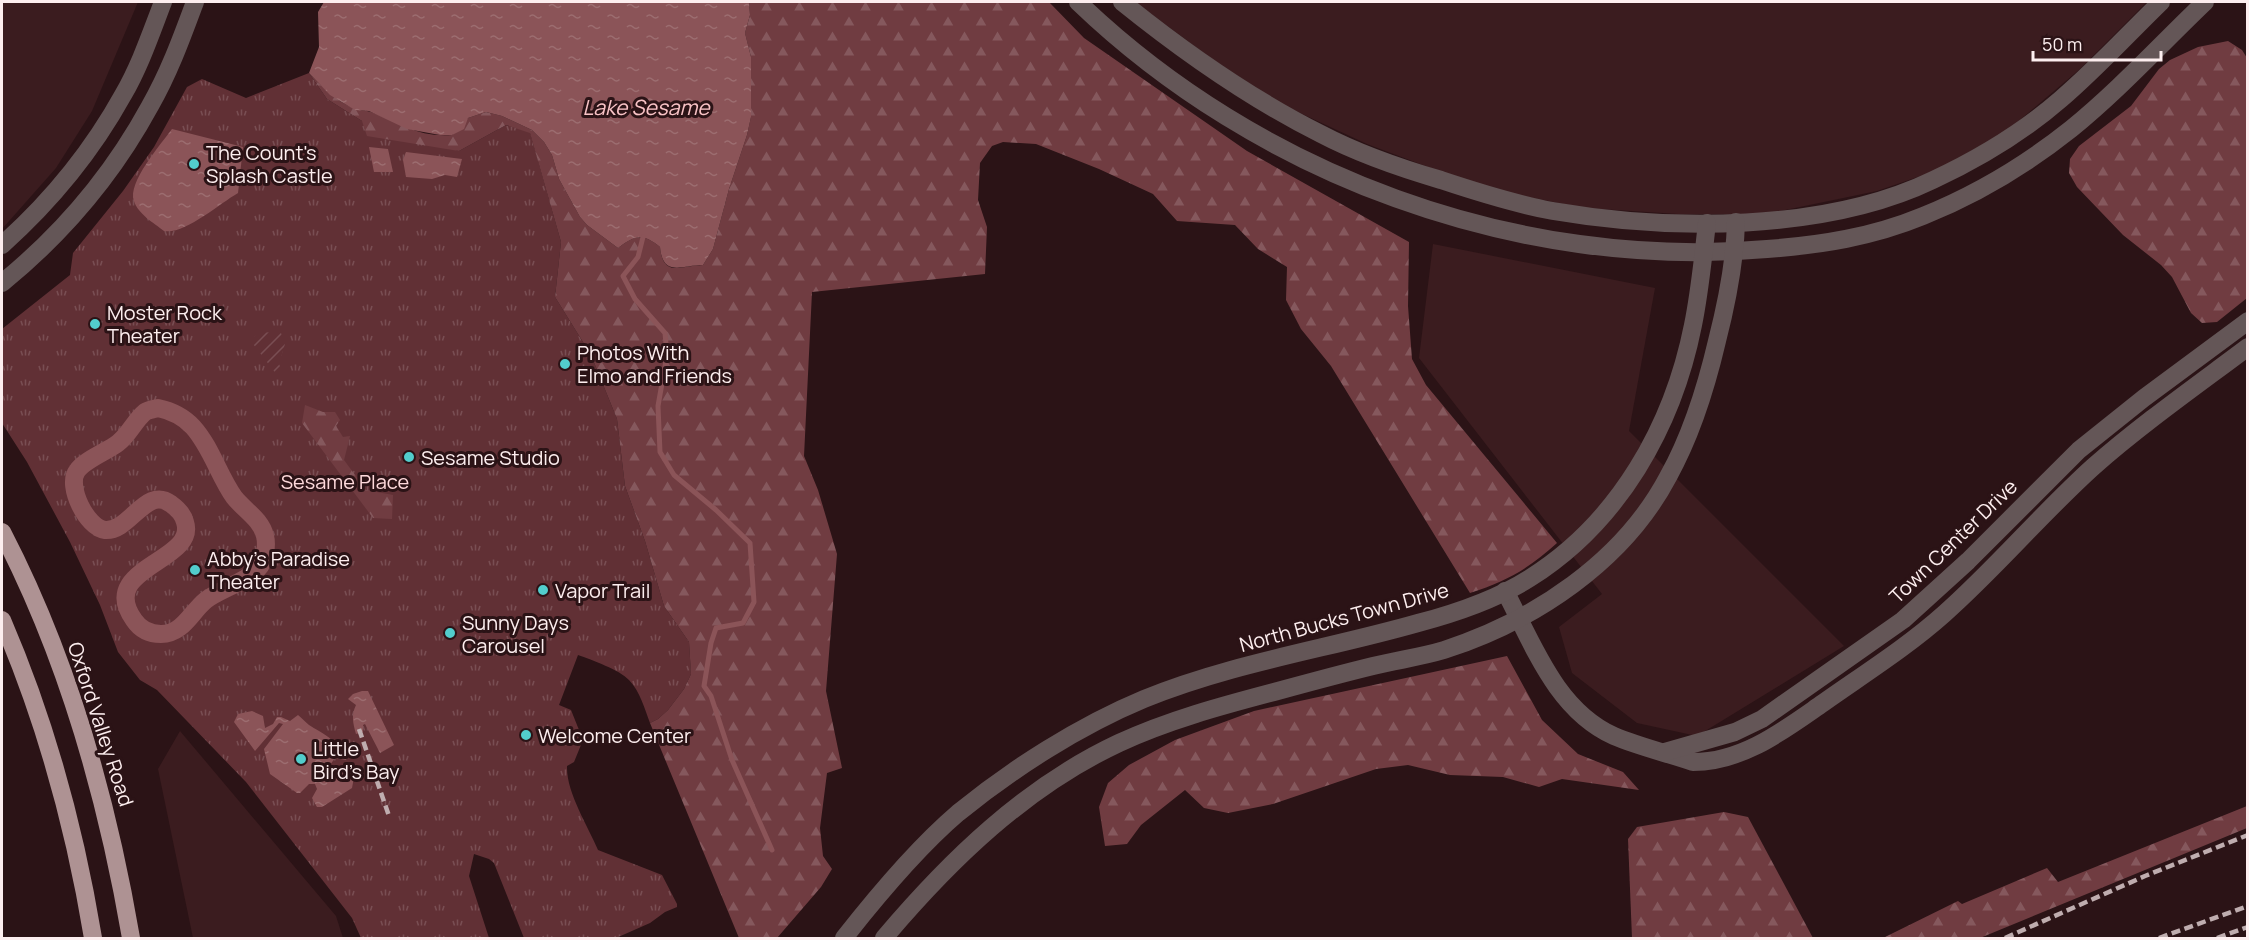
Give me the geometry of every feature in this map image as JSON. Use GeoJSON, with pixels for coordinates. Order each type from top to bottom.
{"type":"FeatureCollection","features":[{"type":"Feature","properties":{"kind":"main road","name":"Oxford Valley Road"},"geometry":{"type":"LineString","coordinates":[[2,532],[45,626],[77,712],[105,809],[131,939]]}},
{"type":"Feature","properties":{"kind":"main road"},"geometry":{"type":"LineString","coordinates":[[2,620],[27,682],[53,759],[77,855],[93,939]]}},
{"type":"Feature","properties":{"kind":"street"},"geometry":{"type":"LineString","coordinates":[[2,245],[53,194],[81,158],[135,72],[163,2]]}},
{"type":"Feature","properties":{"kind":"street"},"geometry":{"type":"LineString","coordinates":[[2,283],[70,219],[130,139],[151,106],[177,52],[195,2]]}},
{"type":"Feature","properties":{"kind":"street"},"geometry":{"type":"LineString","coordinates":[[1078,2],[1149,63],[1234,122],[1278,147],[1355,183],[1430,210],[1538,237],[1643,250],[1703,253],[1821,245],[1851,239],[1913,220],[1962,199],[2029,158],[2069,130],[2102,102],[2205,2]]}},
{"type":"Feature","properties":{"kind":"street"},"geometry":{"type":"LineString","coordinates":[[1122,2],[1176,45],[1243,91],[1323,136],[1376,159],[1482,193],[1551,210],[1601,217],[1707,223],[1803,218],[1841,211],[1895,196],[1950,172],[2040,116],[2061,99],[2161,2]]}},
{"type":"Feature","properties":{"kind":"street"},"geometry":{"type":"LineString","coordinates":[[884,939],[922,893],[994,825],[1022,802],[1060,777],[1118,744],[1182,717],[1373,666],[1443,650],[1494,632],[1520,619],[1571,586],[1606,556],[1643,516],[1668,478],[1694,421],[1706,387],[1735,252],[1736,222]]}},
{"type":"Feature","properties":{"kind":"street","name":"North Bucks Town Drive"},"geometry":{"type":"LineString","coordinates":[[844,939],[891,882],[959,812],[1044,752],[1095,721],[1144,699],[1200,679],[1419,623],[1470,606],[1530,578],[1554,561],[1592,527],[1631,481],[1670,407],[1694,325],[1707,223]]}},
{"type":"Feature","properties":{"kind":"street","name":"Town Center Drive"},"geometry":{"type":"LineString","coordinates":[[1665,752],[1735,732],[1762,719],[1903,620],[1961,568],[2079,450],[2247,321]]}},
{"type":"Feature","properties":{"kind":"street"},"geometry":{"type":"LineString","coordinates":[[1505,591],[1559,691],[1590,721],[1612,735],[1693,762],[1707,762],[1753,748],[1787,728],[1915,638],[1937,620],[2092,468],[2247,347]]}},
{"type":"Feature","properties":{"kind":"shaded area"},"geometry":{"type":"Polygon","coordinates":[[[2,2],[138,2],[92,111],[56,168],[2,229],[2,2]]]}},
{"type":"Feature","properties":{"kind":"shaded area"},"geometry":{"type":"Polygon","coordinates":[[[1135,2],[2147,2],[2080,69],[2007,131],[1935,171],[1877,191],[1766,214],[1678,214],[1585,208],[1513,194],[1444,173],[1367,144],[1285,106],[1216,62],[1135,2]]]}},
{"type":"Feature","properties":{"kind":"shaded area"},"geometry":{"type":"Polygon","coordinates":[[[1433,244],[1655,288],[1629,431],[1844,646],[1697,736],[1637,723],[1572,673],[1559,627],[1602,594],[1419,358],[1433,244]]]}},
{"type":"Feature","properties":{"kind":"shaded area"},"geometry":{"type":"Polygon","coordinates":[[[180,731],[336,916],[343,938],[193,938],[158,769],[180,731]]]}},
{"type":"Feature","properties":{"kind":"green space"},"geometry":{"type":"Polygon","coordinates":[[[749,2],[1049,2],[1084,38],[1247,151],[1409,242],[1408,306],[1412,359],[1426,385],[1557,543],[1516,573],[1470,593],[1331,366],[1301,329],[1286,300],[1287,267],[1258,249],[1235,225],[1177,221],[1153,194],[1099,169],[1036,144],[1003,142],[992,146],[980,163],[978,200],[987,227],[985,274],[812,292],[804,456],[818,490],[837,554],[826,691],[842,768],[827,773],[820,828],[823,856],[832,869],[821,887],[777,938],[739,938],[650,723],[668,710],[684,689],[691,674],[689,642],[664,606],[645,541],[625,486],[617,419],[591,355],[555,297],[561,242],[530,133],[506,125],[459,151],[367,136],[362,121],[327,99],[309,73],[329,93],[346,105],[371,112],[419,132],[452,135],[468,118],[486,112],[502,116],[532,130],[544,142],[552,155],[559,179],[580,217],[587,225],[618,248],[634,238],[648,239],[660,247],[662,257],[669,267],[703,265],[713,249],[751,117],[751,57],[745,33],[750,15],[749,2]]]}},
{"type":"Feature","properties":{"kind":"green space"},"geometry":{"type":"Polygon","coordinates":[[[2228,41],[2242,50],[2247,58],[2247,298],[2217,322],[2202,323],[2191,313],[2172,277],[2161,265],[2123,235],[2077,187],[2069,173],[2070,159],[2079,146],[2131,106],[2159,69],[2170,60],[2198,47],[2228,41]]]}},
{"type":"Feature","properties":{"kind":"green space","name":"Sesame Place"},"geometry":{"type":"Polygon","coordinates":[[[309,73],[327,99],[362,121],[459,151],[506,125],[530,132],[561,242],[555,297],[591,355],[617,419],[625,486],[645,541],[664,606],[689,642],[691,674],[684,689],[668,710],[650,723],[639,695],[625,676],[578,655],[559,705],[571,710],[583,740],[574,762],[567,766],[568,776],[574,798],[598,850],[662,875],[677,904],[677,907],[665,912],[650,923],[616,938],[524,938],[494,863],[474,854],[469,876],[489,938],[361,938],[352,918],[246,782],[157,690],[140,680],[118,652],[100,605],[70,542],[27,462],[2,423],[2,329],[70,275],[73,253],[123,191],[154,147],[187,87],[202,79],[246,98],[309,73]]]}},
{"type":"Feature","properties":{"kind":"green space"},"geometry":{"type":"Polygon","coordinates":[[[259,332],[281,333],[285,344],[279,364],[282,371],[277,375],[250,340],[259,332]]]}},
{"type":"Feature","properties":{"kind":"green space"},"geometry":{"type":"Polygon","coordinates":[[[305,405],[323,412],[335,412],[340,420],[336,426],[343,437],[350,436],[344,460],[366,490],[393,495],[392,519],[373,518],[302,423],[305,405]]]}},
{"type":"Feature","properties":{"kind":"green space"},"geometry":{"type":"Polygon","coordinates":[[[1507,656],[1542,720],[1578,754],[1623,772],[1639,790],[1562,779],[1539,787],[1503,777],[1450,775],[1408,765],[1376,769],[1273,804],[1228,813],[1204,808],[1185,790],[1141,825],[1127,844],[1105,846],[1099,807],[1108,783],[1129,765],[1175,740],[1254,711],[1507,656]]]}},
{"type":"Feature","properties":{"kind":"green space"},"geometry":{"type":"Polygon","coordinates":[[[2247,806],[2247,828],[1980,938],[1883,938],[1958,901],[1962,904],[2047,868],[2058,882],[2247,806]]]}},
{"type":"Feature","properties":{"kind":"green space"},"geometry":{"type":"Polygon","coordinates":[[[1724,812],[1748,817],[1813,938],[1632,938],[1628,839],[1637,827],[1724,812]]]}},
{"type":"Feature","properties":{"kind":"water","name":"Lake Sesame"},"geometry":{"type":"Polygon","coordinates":[[[324,2],[749,2],[750,15],[745,33],[751,57],[751,117],[713,249],[703,265],[675,268],[669,266],[662,257],[660,247],[648,239],[639,237],[618,248],[580,217],[559,179],[552,155],[544,142],[532,130],[502,116],[486,112],[468,118],[464,129],[452,135],[440,135],[407,129],[369,111],[355,110],[330,95],[309,73],[319,47],[318,12],[324,2]]]}},
{"type":"Feature","properties":{"kind":"water","name":"The Count's Splash Castle"},"geometry":{"type":"Polygon","coordinates":[[[172,129],[243,147],[238,193],[191,224],[172,231],[164,231],[139,210],[133,193],[135,184],[146,164],[172,129]]]}},
{"type":"Feature","properties":{"kind":"water"},"geometry":{"type":"Polygon","coordinates":[[[369,147],[388,149],[393,172],[374,172],[369,147]]]}},
{"type":"Feature","properties":{"kind":"water"},"geometry":{"type":"Polygon","coordinates":[[[406,152],[462,159],[457,177],[445,175],[432,179],[406,177],[403,160],[406,152]]]}},
{"type":"Feature","properties":{"kind":"water"},"geometry":{"type":"Polygon","coordinates":[[[368,691],[394,745],[380,753],[365,724],[363,732],[356,734],[353,712],[356,705],[348,699],[353,694],[368,691]]]}},
{"type":"Feature","properties":{"kind":"water","name":"Little Bird's Bay"},"geometry":{"type":"Polygon","coordinates":[[[252,711],[263,716],[265,728],[273,724],[277,717],[290,721],[298,715],[326,735],[333,741],[338,751],[348,754],[346,760],[335,758],[321,771],[320,776],[328,779],[337,767],[346,767],[354,777],[352,788],[322,807],[317,807],[312,798],[317,789],[315,784],[309,784],[297,793],[270,774],[264,749],[283,724],[279,723],[255,751],[234,722],[238,714],[252,711]]]}},
{"type":"Feature","properties":{"kind":"waterway"},"geometry":{"type":"LineString","coordinates":[[643,237],[638,257],[623,276],[635,299],[665,333],[667,355],[658,406],[660,452],[674,475],[716,510],[750,543],[754,602],[743,623],[716,628],[711,643],[704,686],[711,696],[732,760],[772,850]]}},
{"type":"Feature","properties":{"kind":"waterway"},"geometry":{"type":"LineString","coordinates":[[158,408],[177,414],[193,427],[205,443],[234,497],[260,525],[266,542],[265,553],[258,569],[245,579],[206,600],[181,626],[169,633],[161,634],[145,630],[134,620],[126,602],[128,588],[137,576],[177,547],[185,536],[183,517],[171,504],[162,500],[154,500],[114,529],[105,530],[98,528],[85,514],[74,486],[74,478],[80,467],[122,440],[145,412],[158,408]]}},
{"type":"Feature","properties":{"kind":"railway"},"geometry":{"type":"LineString","coordinates":[[359,729],[389,816]]}},
{"type":"Feature","properties":{"kind":"railway"},"geometry":{"type":"LineString","coordinates":[[2005,938],[2145,876],[2248,835]]}},
{"type":"Feature","properties":{"kind":"railway"},"geometry":{"type":"LineString","coordinates":[[2159,938],[2248,906]]}},
{"type":"Feature","properties":{"kind":"railway"},"geometry":{"type":"LineString","coordinates":[[2217,938],[2248,927]]}},
{"type":"Feature","properties":{"kind":"place","name":"The Count's Splash Castle"},"geometry":{"type":"Point","coordinates":[194,164]}},
{"type":"Feature","properties":{"kind":"place","name":"Moster Rock Theater"},"geometry":{"type":"Point","coordinates":[95,324]}},
{"type":"Feature","properties":{"kind":"place","name":"Photos With Elmo and Friends"},"geometry":{"type":"Point","coordinates":[565,364]}},
{"type":"Feature","properties":{"kind":"place","name":"Sesame Studio"},"geometry":{"type":"Point","coordinates":[409,457]}},
{"type":"Feature","properties":{"kind":"place","name":"Abby's Paradise Theater"},"geometry":{"type":"Point","coordinates":[195,570]}},
{"type":"Feature","properties":{"kind":"place","name":"Vapor Trail"},"geometry":{"type":"Point","coordinates":[543,590]}},
{"type":"Feature","properties":{"kind":"place","name":"Sunny Days Carousel"},"geometry":{"type":"Point","coordinates":[450,633]}},
{"type":"Feature","properties":{"kind":"place","name":"Welcome Center"},"geometry":{"type":"Point","coordinates":[526,735]}},
{"type":"Feature","properties":{"kind":"place","name":"Little Bird's Bay"},"geometry":{"type":"Point","coordinates":[301,759]}}]}
